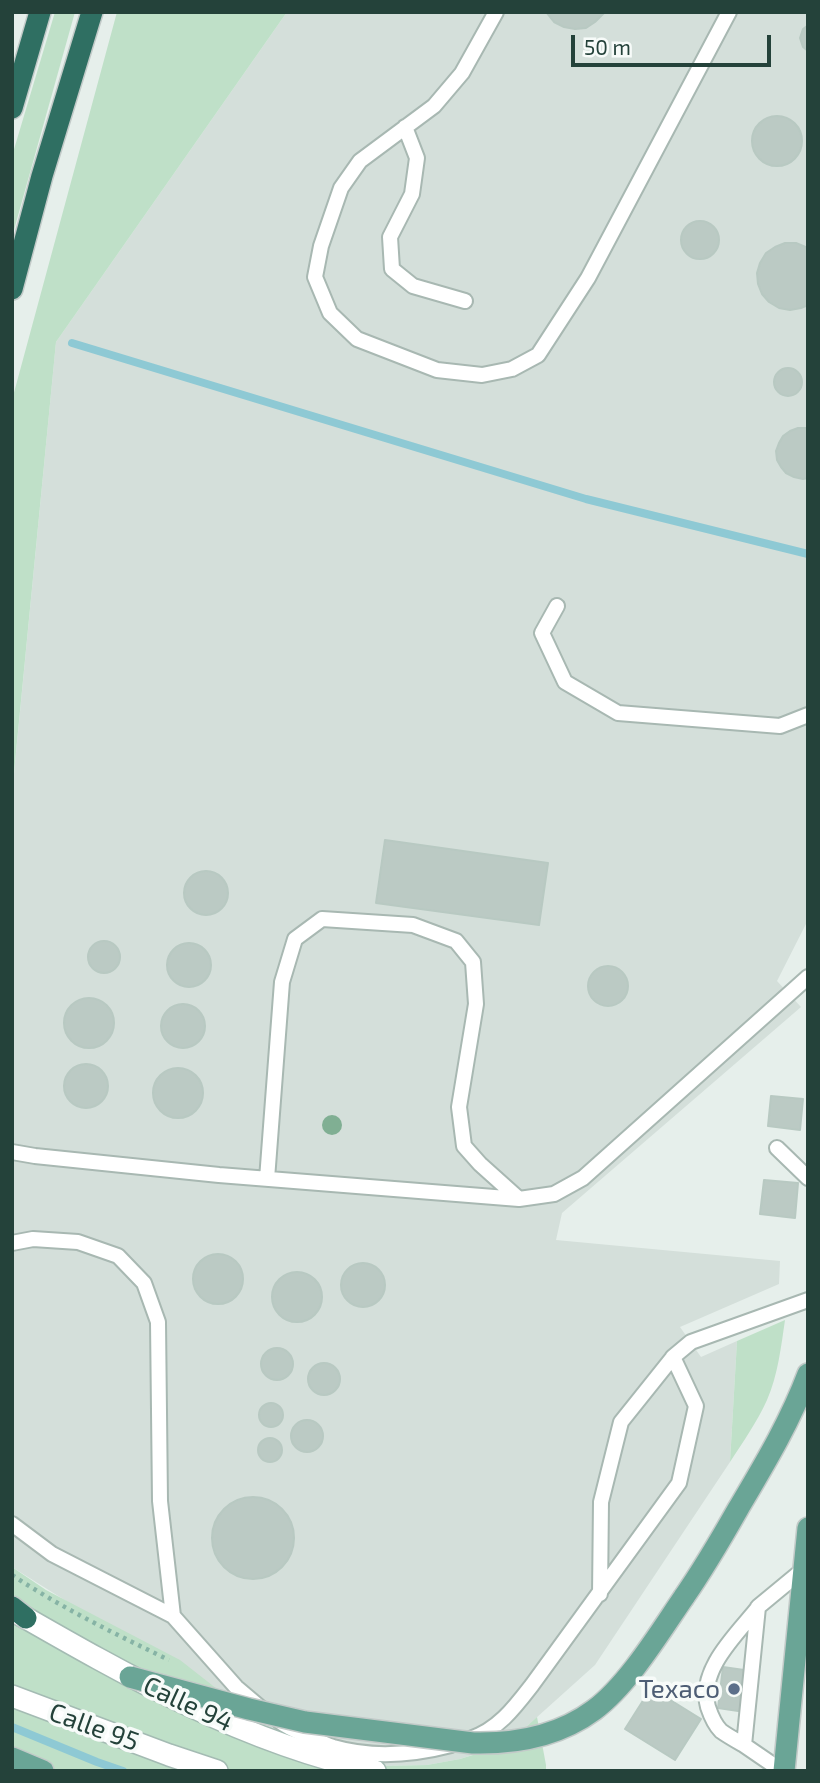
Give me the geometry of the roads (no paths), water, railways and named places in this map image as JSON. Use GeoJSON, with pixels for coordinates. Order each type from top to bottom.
{"type":"FeatureCollection","features":[{"type":"Feature","properties":{"kind":"highway"},"geometry":{"type":"LineString","coordinates":[[12,107],[17,78],[40,12]]}},
{"type":"Feature","properties":{"kind":"highway"},"geometry":{"type":"LineString","coordinates":[[12,289],[42,176],[92,12]]}},
{"type":"Feature","properties":{"kind":"main road"},"geometry":{"type":"LineString","coordinates":[[130,1677],[305,1721],[473,1743],[519,1741],[570,1724],[594,1710],[618,1687],[701,1572],[765,1464],[789,1419],[808,1374]]}},
{"type":"Feature","properties":{"kind":"main road"},"geometry":{"type":"LineString","coordinates":[[783,1771],[808,1528]]}},
{"type":"Feature","properties":{"kind":"main road"},"geometry":{"type":"LineString","coordinates":[[12,1758],[43,1771]]}},
{"type":"Feature","properties":{"kind":"street","name":"Calle 94"},"geometry":{"type":"LineString","coordinates":[[17,1612],[130,1677],[210,1716],[313,1755],[375,1771]]}},
{"type":"Feature","properties":{"kind":"street","name":"Calle 95"},"geometry":{"type":"LineString","coordinates":[[12,1696],[217,1771]]}},
{"type":"Feature","properties":{"kind":"lane"},"geometry":{"type":"LineString","coordinates":[[496,12],[461,72],[434,106],[360,161],[341,188],[321,246],[315,278],[330,313],[357,339],[437,370],[482,375],[512,369],[538,355],[588,278],[729,12]]}},
{"type":"Feature","properties":{"kind":"lane"},"geometry":{"type":"LineString","coordinates":[[405,127],[417,158],[412,194],[390,237],[392,269],[413,286],[465,301]]}},
{"type":"Feature","properties":{"kind":"lane"},"geometry":{"type":"LineString","coordinates":[[557,606],[542,633],[565,682],[618,713],[780,726],[808,716]]}},
{"type":"Feature","properties":{"kind":"lane"},"geometry":{"type":"LineString","coordinates":[[267,1178],[282,982],[295,939],[322,919],[413,925],[456,941],[473,962],[477,1004],[460,1107],[464,1146],[519,1199]]}},
{"type":"Feature","properties":{"kind":"lane"},"geometry":{"type":"LineString","coordinates":[[12,1152],[267,1178],[519,1199],[554,1194],[583,1178],[808,977]]}},
{"type":"Feature","properties":{"kind":"lane"},"geometry":{"type":"LineString","coordinates":[[777,1148],[808,1178]]}},
{"type":"Feature","properties":{"kind":"lane"},"geometry":{"type":"LineString","coordinates":[[12,1243],[33,1239],[78,1242],[118,1256],[144,1283],[158,1322],[160,1501],[173,1616]]}},
{"type":"Feature","properties":{"kind":"lane"},"geometry":{"type":"LineString","coordinates":[[600,1594],[601,1502],[621,1422],[688,1342],[808,1300]]}},
{"type":"Feature","properties":{"kind":"lane"},"geometry":{"type":"LineString","coordinates":[[12,1524],[52,1554],[173,1616],[236,1687],[287,1727],[331,1746],[356,1752],[389,1754],[449,1746],[481,1736],[509,1714],[600,1594],[679,1483],[696,1406],[673,1357]]}},
{"type":"Feature","properties":{"kind":"lane"},"geometry":{"type":"LineString","coordinates":[[783,1771],[720,1730],[711,1717],[706,1699],[710,1677],[721,1654],[758,1607],[804,1569]]}},
{"type":"Feature","properties":{"kind":"lane"},"geometry":{"type":"LineString","coordinates":[[744,1745],[758,1607]]}},
{"type":"Feature","properties":{"kind":"waterway"},"geometry":{"type":"LineString","coordinates":[[72,343],[586,499],[808,554]]}},
{"type":"Feature","properties":{"kind":"waterway"},"geometry":{"type":"LineString","coordinates":[[12,1727],[123,1771]]}},
{"type":"Feature","properties":{"kind":"place","name":"Texaco"},"geometry":{"type":"Point","coordinates":[734,1689]}}]}
